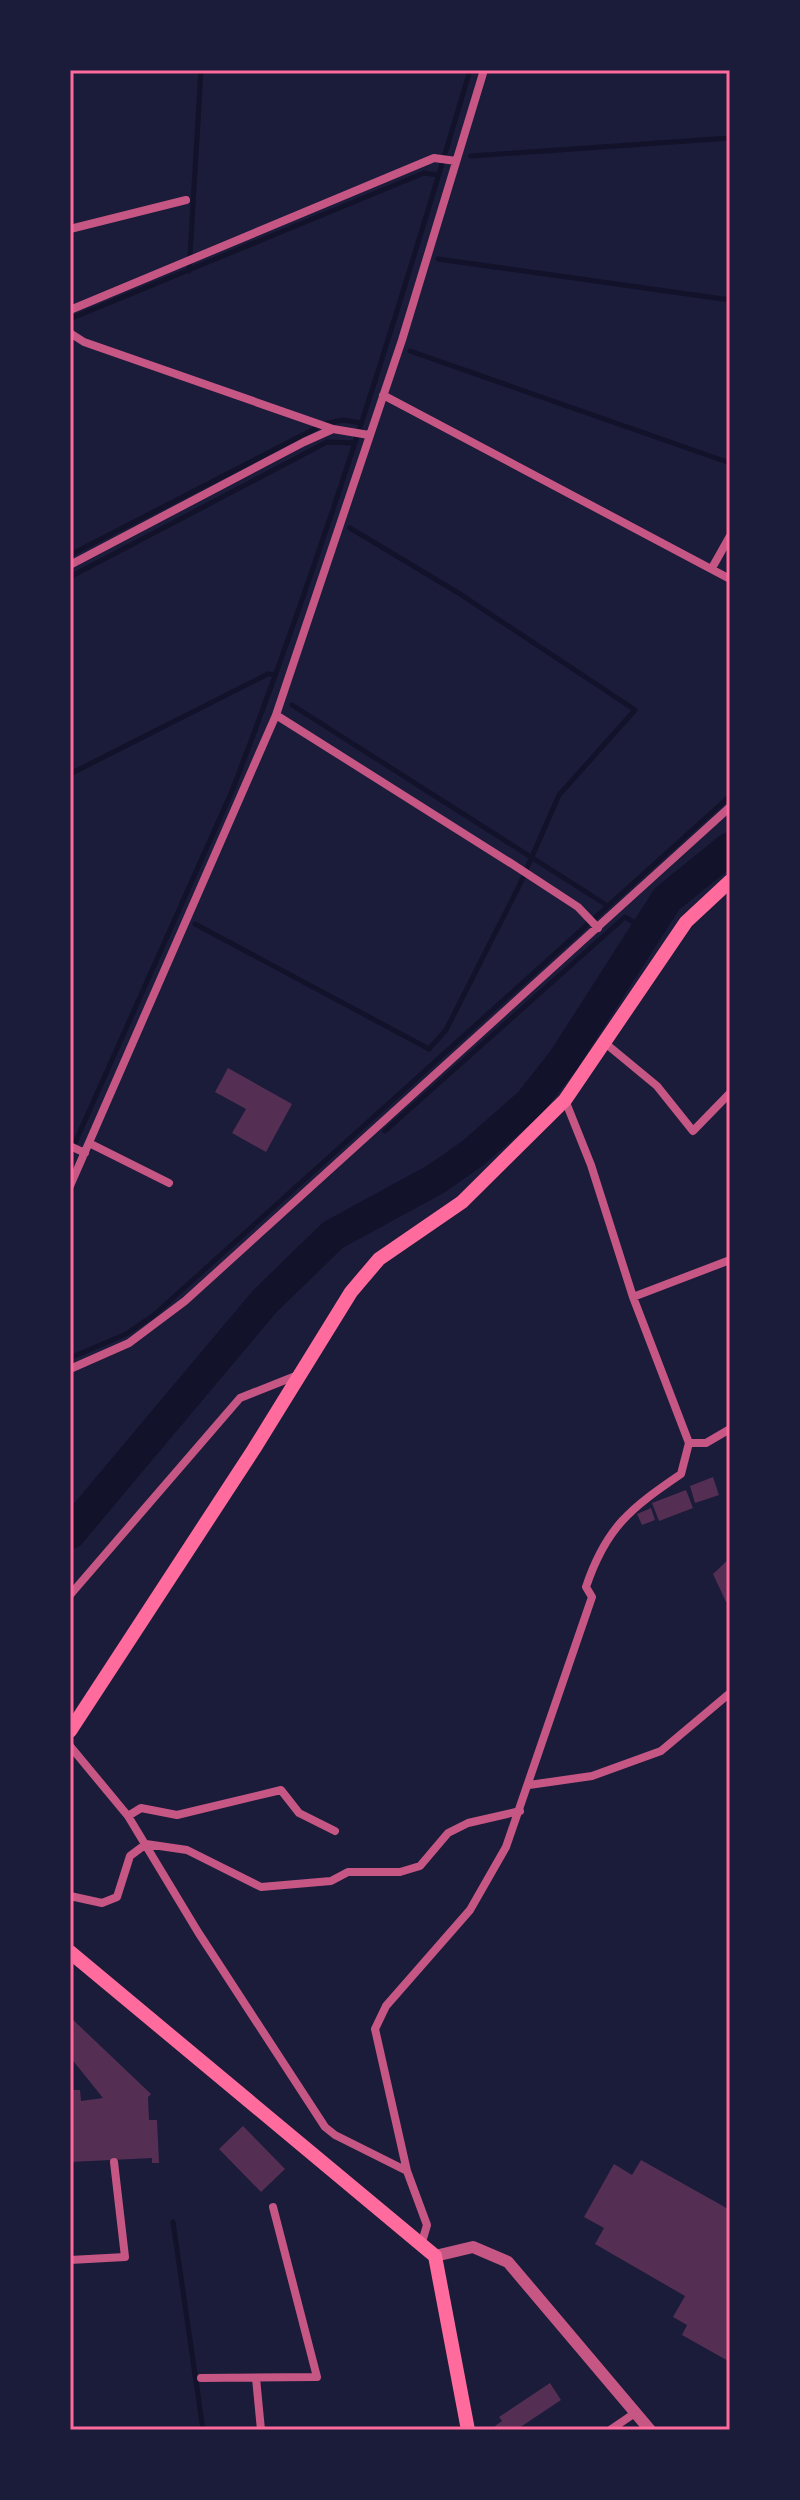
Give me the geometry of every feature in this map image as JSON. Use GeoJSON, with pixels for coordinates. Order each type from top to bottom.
{"type":"FeatureCollection","features":[{"type":"Feature","properties":{"kind":"main road"},"geometry":{"type":"LineString","coordinates":[[70,1731],[351,1292],[379,1259],[462,1202],[565,1100],[686,922],[730,881]]}},
{"type":"Feature","properties":{"kind":"main road"},"geometry":{"type":"LineString","coordinates":[[70,1952],[422,2242],[435,2256],[468,2430]]}},
{"type":"Feature","properties":{"kind":"street"},"geometry":{"type":"LineString","coordinates":[[70,1186],[276,715],[366,434],[383,395],[452,161],[484,70]]}},
{"type":"Feature","properties":{"kind":"street"},"geometry":{"type":"LineString","coordinates":[[70,310],[436,158],[452,161]]}},
{"type":"Feature","properties":{"kind":"street"},"geometry":{"type":"LineString","coordinates":[[70,229],[186,200]]}},
{"type":"Feature","properties":{"kind":"street"},"geometry":{"type":"LineString","coordinates":[[70,333],[84,342],[333,429],[366,434]]}},
{"type":"Feature","properties":{"kind":"street"},"geometry":{"type":"LineString","coordinates":[[383,395],[730,579]]}},
{"type":"Feature","properties":{"kind":"street"},"geometry":{"type":"LineString","coordinates":[[70,565],[333,429]]}},
{"type":"Feature","properties":{"kind":"street"},"geometry":{"type":"LineString","coordinates":[[712,568],[730,536]]}},
{"type":"Feature","properties":{"kind":"street"},"geometry":{"type":"LineString","coordinates":[[276,715],[378,777],[588,916],[597,927]]}},
{"type":"Feature","properties":{"kind":"street"},"geometry":{"type":"LineString","coordinates":[[70,1369],[129,1343],[177,1308],[730,807]]}},
{"type":"Feature","properties":{"kind":"street"},"geometry":{"type":"LineString","coordinates":[[605,1043],[657,1086],[693,1131],[730,1093]]}},
{"type":"Feature","properties":{"kind":"street"},"geometry":{"type":"LineString","coordinates":[[422,2242],[427,2225],[407,2171],[375,2029],[386,2006],[470,1910],[506,1847],[592,1597],[586,1587],[597,1554],[633,1507],[681,1474],[689,1443],[633,1297],[591,1165],[565,1100]]}},
{"type":"Feature","properties":{"kind":"street"},"geometry":{"type":"LineString","coordinates":[[89,1143],[169,1183]]}},
{"type":"Feature","properties":{"kind":"street"},"geometry":{"type":"LineString","coordinates":[[70,1146],[85,1153]]}},
{"type":"Feature","properties":{"kind":"street"},"geometry":{"type":"LineString","coordinates":[[633,1297],[730,1260]]}},
{"type":"Feature","properties":{"kind":"street"},"geometry":{"type":"LineString","coordinates":[[70,1595],[240,1398],[301,1374]]}},
{"type":"Feature","properties":{"kind":"street"},"geometry":{"type":"LineString","coordinates":[[689,1443],[706,1443],[730,1429]]}},
{"type":"Feature","properties":{"kind":"street"},"geometry":{"type":"LineString","coordinates":[[529,1785],[592,1776],[661,1751],[730,1693]]}},
{"type":"Feature","properties":{"kind":"street"},"geometry":{"type":"LineString","coordinates":[[70,1746],[128,1816],[198,1932],[325,2127],[407,2171]]}},
{"type":"Feature","properties":{"kind":"street"},"geometry":{"type":"LineString","coordinates":[[128,1816],[141,1808],[177,1815],[281,1790],[299,1813],[335,1831]]}},
{"type":"Feature","properties":{"kind":"street"},"geometry":{"type":"LineString","coordinates":[[70,1896],[97,1903],[117,1897],[130,1856],[146,1844],[187,1850],[249,1884],[275,1886],[331,1881],[348,1872],[400,1872],[420,1866],[448,1833],[468,1823],[520,1811]]}},
{"type":"Feature","properties":{"kind":"street"},"geometry":{"type":"LineString","coordinates":[[70,2260],[125,2257],[114,2162]]}},
{"type":"Feature","properties":{"kind":"street"},"geometry":{"type":"LineString","coordinates":[[201,2378],[317,2377],[273,2207]]}},
{"type":"Feature","properties":{"kind":"street"},"geometry":{"type":"LineString","coordinates":[[435,2256],[473,2247],[508,2262],[650,2430]]}},
{"type":"Feature","properties":{"kind":"street"},"geometry":{"type":"LineString","coordinates":[[256,2378],[261,2430]]}},
{"type":"Feature","properties":{"kind":"street"},"geometry":{"type":"LineString","coordinates":[[610,2430],[635,2413]]}},
{"type":"Feature","properties":{"kind":"building"},"geometry":{"type":"Polygon","coordinates":[[[228,1068],[292,1104],[266,1152],[232,1133],[246,1109],[215,1092],[228,1068]]]}},
{"type":"Feature","properties":{"kind":"building"},"geometry":{"type":"Polygon","coordinates":[[[713,1477],[719,1495],[695,1503],[690,1486],[713,1477]]]}},
{"type":"Feature","properties":{"kind":"building"},"geometry":{"type":"Polygon","coordinates":[[[686,1490],[693,1508],[659,1521],[652,1503],[686,1490]]]}},
{"type":"Feature","properties":{"kind":"building"},"geometry":{"type":"Polygon","coordinates":[[[651,1508],[655,1520],[642,1525],[637,1514],[651,1508]]]}},
{"type":"Feature","properties":{"kind":"building"},"geometry":{"type":"Polygon","coordinates":[[[730,1558],[730,1600],[726,1602],[713,1574],[730,1558]]]}},
{"type":"Feature","properties":{"kind":"building"},"geometry":{"type":"Polygon","coordinates":[[[70,2017],[151,2094],[148,2097],[149,2120],[157,2120],[159,2163],[152,2163],[152,2158],[70,2162],[70,2090],[80,2090],[81,2101],[103,2098],[70,2057],[70,2017]]]}},
{"type":"Feature","properties":{"kind":"building"},"geometry":{"type":"Polygon","coordinates":[[[243,2126],[285,2169],[261,2192],[219,2149],[243,2126]]]}},
{"type":"Feature","properties":{"kind":"building"},"geometry":{"type":"Polygon","coordinates":[[[641,2160],[730,2210],[730,2362],[682,2335],[687,2325],[673,2317],[685,2296],[595,2244],[604,2228],[584,2217],[614,2164],[632,2175],[641,2160]]]}},
{"type":"Feature","properties":{"kind":"building"},"geometry":{"type":"Polygon","coordinates":[[[550,2383],[561,2400],[516,2430],[498,2430],[495,2426],[502,2421],[499,2417],[550,2383]]]}},
{"type":"Feature","properties":{"kind":"waterway"},"geometry":{"type":"LineString","coordinates":[[189,271],[201,70]]}},
{"type":"Feature","properties":{"kind":"waterway"},"geometry":{"type":"LineString","coordinates":[[70,1154],[232,791],[265,702],[358,433],[470,70]]}},
{"type":"Feature","properties":{"kind":"waterway"},"geometry":{"type":"LineString","coordinates":[[471,156],[730,138]]}},
{"type":"Feature","properties":{"kind":"waterway"},"geometry":{"type":"LineString","coordinates":[[70,319],[424,173],[439,175]]}},
{"type":"Feature","properties":{"kind":"waterway"},"geometry":{"type":"LineString","coordinates":[[438,259],[730,300]]}},
{"type":"Feature","properties":{"kind":"waterway"},"geometry":{"type":"LineString","coordinates":[[410,351],[730,463]]}},
{"type":"Feature","properties":{"kind":"waterway"},"geometry":{"type":"LineString","coordinates":[[70,555],[324,424],[343,420],[361,423]]}},
{"type":"Feature","properties":{"kind":"waterway"},"geometry":{"type":"LineString","coordinates":[[70,577],[327,442],[354,443]]}},
{"type":"Feature","properties":{"kind":"waterway"},"geometry":{"type":"LineString","coordinates":[[195,924],[429,1049],[446,1030],[520,884],[559,795],[635,710],[460,594],[350,528]]}},
{"type":"Feature","properties":{"kind":"waterway"},"geometry":{"type":"LineString","coordinates":[[70,774],[268,674],[275,675]]}},
{"type":"Feature","properties":{"kind":"waterway"},"geometry":{"type":"LineString","coordinates":[[292,705],[608,906]]}},
{"type":"Feature","properties":{"kind":"waterway"},"geometry":{"type":"LineString","coordinates":[[70,1358],[126,1334],[154,1315],[730,796]]}},
{"type":"Feature","properties":{"kind":"waterway"},"geometry":{"type":"LineString","coordinates":[[70,1533],[265,1301],[333,1235],[436,1179],[473,1153],[530,1103],[563,1061],[667,899],[730,848]]}},
{"type":"Feature","properties":{"kind":"waterway"},"geometry":{"type":"LineString","coordinates":[[385,1131],[625,917],[647,930]]}},
{"type":"Feature","properties":{"kind":"waterway"},"geometry":{"type":"LineString","coordinates":[[173,2222],[203,2430]]}}]}
